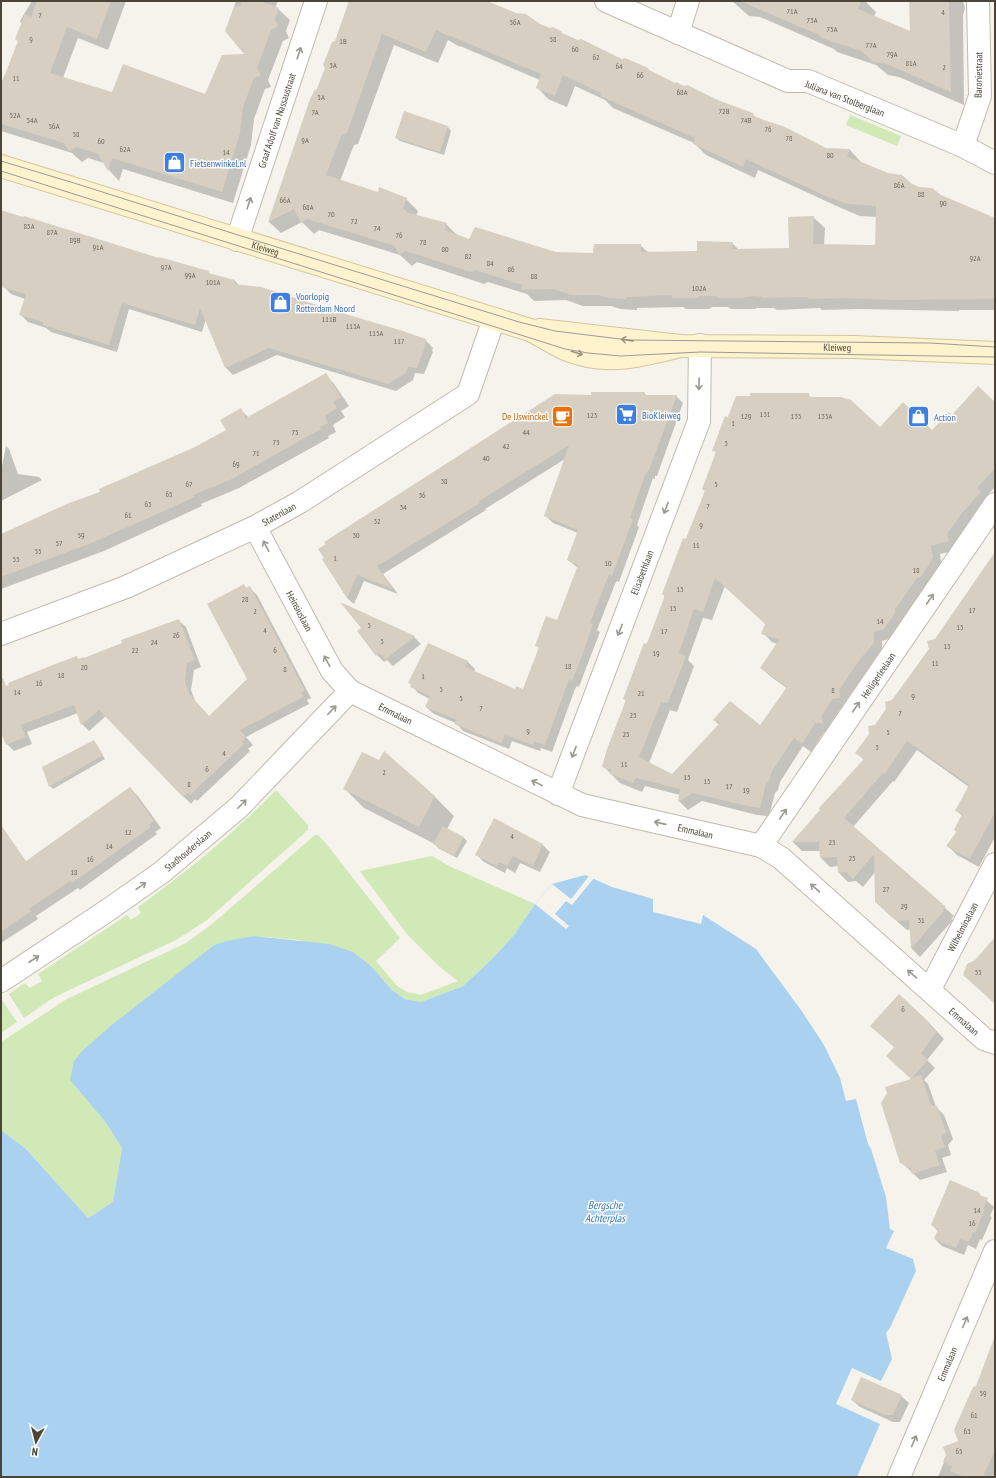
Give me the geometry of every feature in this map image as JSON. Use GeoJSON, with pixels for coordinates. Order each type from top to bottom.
{"type":"FeatureCollection","features":[{"type":"Feature","properties":{"kind":"street","name":"Graaf Adolf van Nassaustraat"},"geometry":{"type":"LineString","coordinates":[[237,240],[316,1]]}},
{"type":"Feature","properties":{"kind":"street","name":"Juliana van Stolberglaan"},"geometry":{"type":"LineString","coordinates":[[606,1],[788,81],[808,81],[963,146],[995,163]]}},
{"type":"Feature","properties":{"kind":"street"},"geometry":{"type":"LineString","coordinates":[[678,33],[688,1]]}},
{"type":"Feature","properties":{"kind":"street","name":"Baroniestraat"},"geometry":{"type":"LineString","coordinates":[[963,146],[980,96],[978,1]]}},
{"type":"Feature","properties":{"kind":"street","name":"Kleiweg"},"geometry":{"type":"LineString","coordinates":[[1,166],[530,330],[555,331],[690,346],[854,346],[995,353]]}},
{"type":"Feature","properties":{"kind":"street","name":"Statenlaan"},"geometry":{"type":"LineString","coordinates":[[1,634],[126,587],[255,527],[300,502],[468,394],[494,319]]}},
{"type":"Feature","properties":{"kind":"street","name":"Elisabethlaan"},"geometry":{"type":"LineString","coordinates":[[558,794],[699,420],[690,346]]}},
{"type":"Feature","properties":{"kind":"street","name":"Heiligerleelaan"},"geometry":{"type":"LineString","coordinates":[[761,846],[995,504]]}},
{"type":"Feature","properties":{"kind":"street","name":"Heinsiuslaan"},"geometry":{"type":"LineString","coordinates":[[255,527],[332,671],[350,691]]}},
{"type":"Feature","properties":{"kind":"street","name":"Emmalaan"},"geometry":{"type":"LineString","coordinates":[[350,691],[582,805],[761,846],[781,858],[930,989],[984,1039],[995,1043]]}},
{"type":"Feature","properties":{"kind":"street","name":"Stadhouderslaan"},"geometry":{"type":"LineString","coordinates":[[1,980],[108,910],[162,872],[239,807],[350,691]]}},
{"type":"Feature","properties":{"kind":"street","name":"Wilhelminalaan"},"geometry":{"type":"LineString","coordinates":[[930,989],[995,864]]}},
{"type":"Feature","properties":{"kind":"street","name":"Emmalaan"},"geometry":{"type":"LineString","coordinates":[[899,1477],[995,1251]]}},
{"type":"Feature","properties":{"kind":"green space"},"geometry":{"type":"Polygon","coordinates":[[[850,115],[901,136],[897,146],[846,125],[850,115]]]}},
{"type":"Feature","properties":{"kind":"green space"},"geometry":{"type":"Polygon","coordinates":[[[276,790],[308,825],[308,830],[207,920],[176,940],[50,1000],[24,1018],[9,994],[25,983],[30,988],[42,981],[38,974],[127,915],[131,920],[141,913],[138,907],[210,852],[244,822],[276,790]]]}},
{"type":"Feature","properties":{"kind":"green space"},"geometry":{"type":"Polygon","coordinates":[[[315,835],[318,835],[324,841],[400,938],[376,961],[397,986],[407,992],[421,995],[458,981],[440,967],[406,933],[360,871],[432,856],[449,866],[535,904],[514,935],[491,960],[463,986],[421,1002],[405,999],[392,990],[371,966],[299,940],[253,936],[214,945],[183,970],[104,1120],[122,1148],[113,1202],[88,1218],[26,1149],[1,1130],[1,1042],[67,999],[186,943],[212,924],[315,835]]]}},
{"type":"Feature","properties":{"kind":"green space"},"geometry":{"type":"Polygon","coordinates":[[[1,999],[17,1022],[1,1033],[1,999]]]}},
{"type":"Feature","properties":{"kind":"water","name":"Bergsche Achterplas"},"geometry":{"type":"Polygon","coordinates":[[[585,875],[612,887],[653,899],[653,912],[701,924],[703,915],[756,949],[801,1010],[824,1045],[840,1078],[846,1101],[856,1099],[868,1144],[871,1149],[886,1197],[890,1229],[894,1231],[886,1248],[913,1259],[916,1271],[890,1328],[886,1333],[892,1359],[881,1381],[852,1368],[836,1404],[880,1424],[857,1477],[1,1477],[1,1130],[26,1149],[88,1218],[113,1202],[122,1148],[104,1120],[70,1080],[74,1061],[83,1050],[113,1024],[214,945],[253,936],[329,944],[353,952],[371,966],[392,990],[405,999],[421,1002],[463,986],[491,960],[514,935],[535,904],[552,884],[585,875]]]}},
{"type":"Feature","properties":{"kind":"pier"},"geometry":{"type":"Polygon","coordinates":[[[589,876],[594,878],[572,905],[566,901],[555,914],[569,926],[566,929],[535,904],[552,884],[571,899],[589,876]]]}},
{"type":"Feature","properties":{"kind":"building"},"geometry":{"type":"Polygon","coordinates":[[[37,1],[111,1],[97,39],[67,27],[50,73],[112,92],[123,64],[205,94],[222,55],[244,54],[225,31],[234,7],[240,6],[241,1],[260,1],[279,8],[275,19],[278,26],[271,30],[257,68],[261,75],[254,78],[243,107],[240,133],[222,192],[112,158],[108,171],[98,154],[76,147],[69,151],[64,143],[1,124],[1,85],[18,41],[15,39],[25,14],[31,17],[37,1]]]}},
{"type":"Feature","properties":{"kind":"building"},"geometry":{"type":"Polygon","coordinates":[[[349,1],[487,1],[516,13],[526,14],[540,24],[550,28],[553,27],[562,33],[578,40],[581,39],[622,59],[625,58],[648,68],[649,70],[675,83],[676,82],[684,86],[687,85],[720,101],[753,113],[754,116],[785,127],[826,148],[850,149],[847,156],[849,157],[888,173],[902,175],[912,184],[919,187],[932,188],[941,195],[995,218],[995,299],[809,299],[807,297],[764,298],[755,296],[743,298],[700,296],[697,298],[673,298],[671,295],[626,297],[626,299],[609,298],[599,295],[571,295],[554,289],[521,290],[522,285],[475,270],[471,272],[405,251],[399,255],[395,246],[307,219],[301,223],[294,209],[268,222],[310,99],[314,91],[317,89],[325,68],[323,65],[332,42],[335,41],[349,1]],[[436,30],[426,52],[382,34],[347,133],[342,134],[326,175],[378,192],[379,187],[407,198],[403,209],[406,210],[406,212],[447,223],[445,230],[469,239],[475,227],[556,252],[593,253],[594,244],[641,244],[641,252],[697,251],[697,241],[733,242],[732,249],[789,248],[788,217],[814,216],[813,244],[875,245],[876,206],[848,204],[828,197],[746,159],[743,167],[693,144],[695,138],[600,96],[601,93],[563,75],[555,96],[536,88],[541,74],[436,30]]]}},
{"type":"Feature","properties":{"kind":"building"},"geometry":{"type":"Polygon","coordinates":[[[740,1],[861,1],[858,9],[910,31],[909,1],[949,1],[951,92],[884,63],[873,62],[861,51],[822,38],[819,35],[740,1]]]}},
{"type":"Feature","properties":{"kind":"building"},"geometry":{"type":"Polygon","coordinates":[[[404,111],[448,126],[440,152],[395,138],[404,111]]]}},
{"type":"Feature","properties":{"kind":"building"},"geometry":{"type":"Polygon","coordinates":[[[1,210],[159,258],[209,271],[208,273],[235,280],[234,284],[261,287],[403,331],[426,339],[426,344],[417,368],[408,367],[406,373],[388,384],[269,348],[225,368],[200,308],[195,325],[122,303],[109,345],[43,325],[43,322],[19,315],[26,294],[1,287],[1,210]]]}},
{"type":"Feature","properties":{"kind":"building"},"geometry":{"type":"Polygon","coordinates":[[[326,373],[341,397],[333,402],[337,408],[325,416],[328,423],[320,427],[321,429],[230,480],[193,495],[194,497],[173,507],[94,542],[1,577],[1,534],[69,503],[100,492],[99,489],[195,447],[226,430],[220,420],[241,408],[246,418],[326,373]]]}},
{"type":"Feature","properties":{"kind":"building"},"geometry":{"type":"Polygon","coordinates":[[[978,386],[995,402],[995,468],[977,488],[981,492],[962,513],[947,534],[949,541],[931,546],[933,558],[921,577],[917,578],[895,609],[895,613],[884,629],[874,632],[874,643],[861,658],[839,690],[840,698],[832,699],[822,715],[823,723],[815,723],[802,744],[794,738],[771,773],[769,781],[766,784],[760,808],[693,793],[678,802],[680,789],[636,778],[633,783],[610,774],[611,770],[602,767],[607,749],[626,700],[623,699],[644,643],[646,644],[648,641],[664,598],[664,595],[662,594],[683,538],[686,539],[705,491],[702,489],[716,452],[712,451],[725,416],[728,417],[736,396],[750,396],[750,393],[809,393],[809,397],[841,397],[851,400],[880,427],[903,402],[932,430],[949,412],[952,415],[978,386]],[[715,578],[703,612],[694,609],[679,653],[686,656],[668,703],[661,702],[639,757],[672,774],[720,723],[713,720],[730,701],[760,725],[787,687],[760,668],[779,640],[761,634],[765,624],[715,578]]]}},
{"type":"Feature","properties":{"kind":"building"},"geometry":{"type":"Polygon","coordinates":[[[591,392],[645,392],[644,395],[677,395],[649,470],[647,473],[646,472],[630,518],[633,519],[612,576],[609,574],[590,623],[593,624],[582,656],[572,681],[570,679],[568,682],[545,745],[534,741],[533,745],[505,735],[501,743],[454,724],[457,720],[425,707],[430,696],[410,687],[411,684],[408,683],[428,643],[468,661],[465,667],[515,689],[516,686],[523,689],[539,647],[535,646],[546,616],[557,620],[578,565],[567,560],[578,530],[544,516],[569,445],[479,501],[480,503],[377,566],[393,589],[357,575],[347,598],[322,559],[324,558],[318,549],[326,544],[324,542],[555,394],[591,395],[591,392]]]}},
{"type":"Feature","properties":{"kind":"building"},"geometry":{"type":"Polygon","coordinates":[[[995,552],[995,812],[970,859],[946,846],[957,831],[954,830],[962,814],[955,811],[969,785],[907,741],[885,774],[883,773],[844,818],[946,907],[911,949],[909,920],[897,921],[875,902],[874,854],[853,879],[846,872],[838,873],[837,857],[820,858],[819,842],[792,842],[820,810],[819,808],[864,759],[855,753],[869,734],[868,726],[875,725],[886,709],[885,702],[892,700],[929,649],[927,641],[935,639],[995,552]]]}},
{"type":"Feature","properties":{"kind":"building"},"geometry":{"type":"Polygon","coordinates":[[[244,584],[246,588],[250,586],[305,691],[301,692],[303,697],[240,730],[246,737],[242,742],[244,744],[190,795],[188,793],[183,797],[99,710],[81,725],[74,705],[21,725],[26,737],[6,745],[1,732],[1,678],[3,678],[6,686],[9,685],[8,683],[55,664],[77,656],[78,659],[84,658],[122,643],[121,640],[179,619],[195,660],[187,663],[185,682],[190,695],[209,716],[247,679],[207,604],[244,584]]]}},
{"type":"Feature","properties":{"kind":"building"},"geometry":{"type":"Polygon","coordinates":[[[340,602],[415,636],[385,660],[380,653],[376,656],[357,631],[361,628],[340,602]]]}},
{"type":"Feature","properties":{"kind":"building"},"geometry":{"type":"Polygon","coordinates":[[[94,740],[103,755],[49,787],[42,767],[94,740]]]}},
{"type":"Feature","properties":{"kind":"building"},"geometry":{"type":"Polygon","coordinates":[[[384,751],[435,796],[419,827],[343,789],[362,752],[379,760],[384,751]]]}},
{"type":"Feature","properties":{"kind":"building"},"geometry":{"type":"Polygon","coordinates":[[[130,787],[154,821],[149,825],[151,827],[72,883],[70,881],[29,909],[31,911],[1,932],[1,825],[26,861],[130,787]]]}},
{"type":"Feature","properties":{"kind":"building"},"geometry":{"type":"Polygon","coordinates":[[[494,818],[543,844],[533,866],[513,856],[507,866],[499,862],[497,866],[475,855],[494,818]]]}},
{"type":"Feature","properties":{"kind":"building"},"geometry":{"type":"Polygon","coordinates":[[[443,826],[464,837],[454,856],[433,844],[443,826]]]}},
{"type":"Feature","properties":{"kind":"building"},"geometry":{"type":"Polygon","coordinates":[[[995,937],[995,1004],[963,975],[967,964],[975,960],[995,937]]]}},
{"type":"Feature","properties":{"kind":"building"},"geometry":{"type":"Polygon","coordinates":[[[899,994],[930,1023],[929,1025],[937,1032],[921,1053],[928,1060],[912,1078],[921,1075],[931,1105],[937,1106],[946,1132],[941,1137],[945,1147],[935,1151],[940,1165],[912,1174],[910,1168],[900,1163],[881,1103],[887,1093],[885,1087],[911,1079],[886,1056],[894,1047],[870,1026],[899,994]]]}},
{"type":"Feature","properties":{"kind":"building"},"geometry":{"type":"Polygon","coordinates":[[[950,1180],[988,1198],[975,1233],[973,1232],[969,1242],[960,1239],[956,1248],[934,1239],[938,1229],[931,1225],[950,1180]]]}},
{"type":"Feature","properties":{"kind":"building"},"geometry":{"type":"Polygon","coordinates":[[[993,1341],[995,1341],[995,1450],[983,1477],[965,1477],[950,1471],[952,1466],[943,1462],[946,1455],[943,1447],[958,1441],[954,1430],[973,1387],[976,1386],[993,1341]]]}},
{"type":"Feature","properties":{"kind":"building"},"geometry":{"type":"Polygon","coordinates":[[[861,1377],[902,1395],[893,1415],[885,1415],[851,1400],[861,1377]]]}},
{"type":"Feature","properties":{"kind":"tram line"},"geometry":{"type":"LineString","coordinates":[[1,161],[519,322],[555,331],[628,340],[930,343],[995,347]]}},
{"type":"Feature","properties":{"kind":"tram line"},"geometry":{"type":"LineString","coordinates":[[1,171],[565,349],[621,356],[700,352],[995,357]]}},
{"type":"Feature","properties":{"kind":"place","name":"Fietsenwinkel.nl"},"geometry":{"type":"Point","coordinates":[175,163]}},
{"type":"Feature","properties":{"kind":"place","name":"Voorlopig Rotterdam Noord"},"geometry":{"type":"Point","coordinates":[280,302]}},
{"type":"Feature","properties":{"kind":"place","name":"BioKleiweg"},"geometry":{"type":"Point","coordinates":[627,415]}},
{"type":"Feature","properties":{"kind":"place","name":"De IJswinckel"},"geometry":{"type":"Point","coordinates":[563,416]}},
{"type":"Feature","properties":{"kind":"place","name":"Action"},"geometry":{"type":"Point","coordinates":[918,417]}}]}
